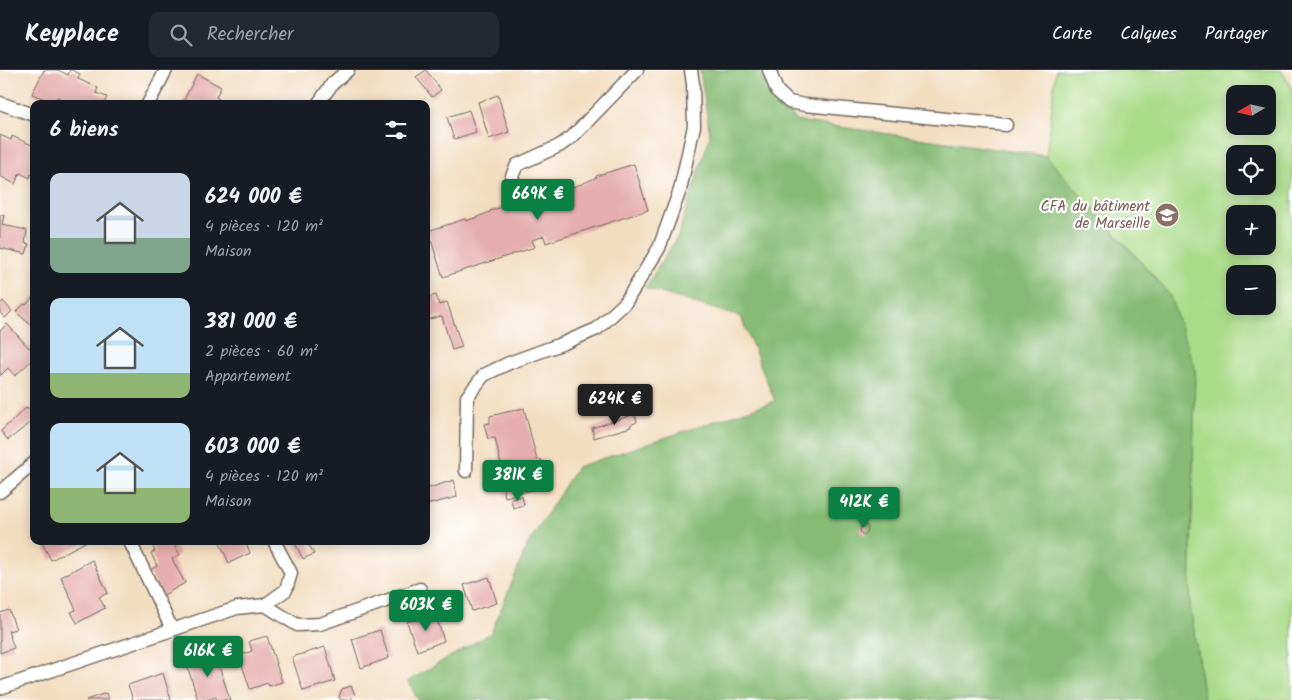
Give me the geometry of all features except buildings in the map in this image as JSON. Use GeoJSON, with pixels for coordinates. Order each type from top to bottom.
{"type":"FeatureCollection","features":[{"type":"Feature","properties":{"kind":"lane"},"geometry":{"type":"LineString","coordinates":[[150,100],[166,70]]}},
{"type":"Feature","properties":{"kind":"lane"},"geometry":{"type":"LineString","coordinates":[[321,100],[332,84],[348,70]]}},
{"type":"Feature","properties":{"kind":"lane"},"geometry":{"type":"LineString","coordinates":[[517,193],[512,176],[517,165],[572,138],[637,70]]}},
{"type":"Feature","properties":{"kind":"lane"},"geometry":{"type":"LineString","coordinates":[[466,471],[467,397],[484,376],[597,329],[625,303],[659,248],[680,190],[694,126],[694,84],[691,70]]}},
{"type":"Feature","properties":{"kind":"lane"},"geometry":{"type":"LineString","coordinates":[[769,70],[776,90],[789,102],[1006,126]]}},
{"type":"Feature","properties":{"kind":"lane"},"geometry":{"type":"LineString","coordinates":[[0,103],[30,114]]}},
{"type":"Feature","properties":{"kind":"lane"},"geometry":{"type":"LineString","coordinates":[[0,492],[30,466]]}},
{"type":"Feature","properties":{"kind":"lane"},"geometry":{"type":"LineString","coordinates":[[131,545],[172,629]]}},
{"type":"Feature","properties":{"kind":"lane"},"geometry":{"type":"LineString","coordinates":[[0,688],[237,608],[265,605],[286,590],[291,573],[276,545]]}},
{"type":"Feature","properties":{"kind":"lane"},"geometry":{"type":"LineString","coordinates":[[265,605],[297,624],[320,624],[420,589]]}},
{"type":"Feature","properties":{"kind":"green space"},"geometry":{"type":"Polygon","coordinates":[[[700,70],[759,70],[768,86],[797,121],[1046,156],[1169,294],[1195,368],[1190,604],[1204,700],[418,700],[408,681],[491,633],[528,544],[577,467],[775,401],[741,317],[645,288],[678,236],[710,136],[700,70]]]}},
{"type":"Feature","properties":{"kind":"green space"},"geometry":{"type":"Polygon","coordinates":[[[1056,70],[1281,70],[1292,88],[1292,700],[1204,700],[1190,604],[1195,368],[1160,283],[1046,156],[1056,70]]]}},
{"type":"Feature","properties":{"kind":"place","name":"CFA du bâtiment de Marseille"},"geometry":{"type":"Point","coordinates":[1167,215]}}]}
